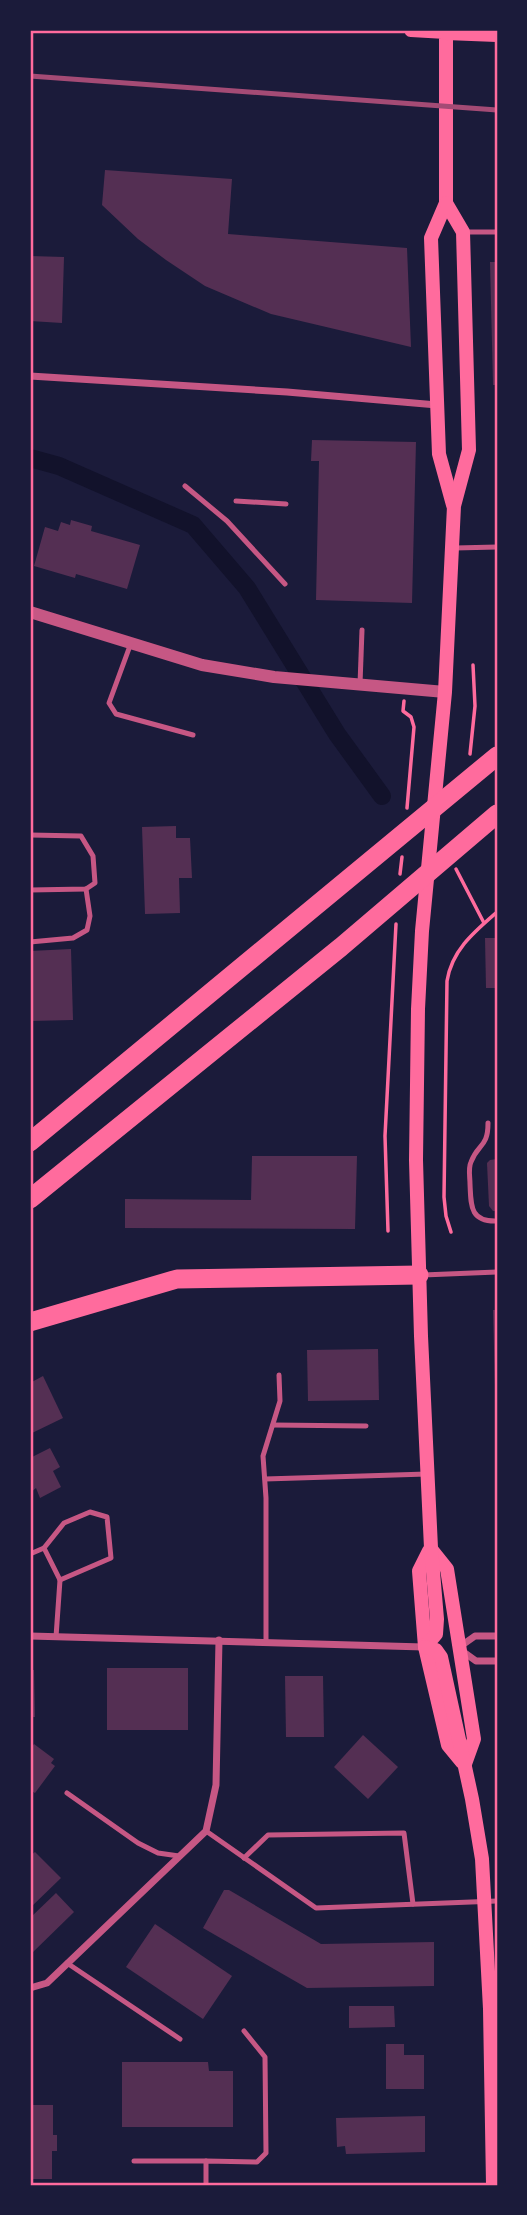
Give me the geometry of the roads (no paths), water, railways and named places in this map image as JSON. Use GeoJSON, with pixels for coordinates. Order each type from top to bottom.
{"type":"FeatureCollection","features":[{"type":"Feature","properties":{"kind":"highway"},"geometry":{"type":"LineString","coordinates":[[30,1142],[494,759]]}},
{"type":"Feature","properties":{"kind":"highway"},"geometry":{"type":"LineString","coordinates":[[30,1199],[341,947],[497,814]]}},
{"type":"Feature","properties":{"kind":"highway"},"geometry":{"type":"LineString","coordinates":[[30,1322],[177,1279],[419,1275]]}},
{"type":"Feature","properties":{"kind":"main road"},"geometry":{"type":"LineString","coordinates":[[411,30],[497,34]]}},
{"type":"Feature","properties":{"kind":"main road"},"geometry":{"type":"LineString","coordinates":[[446,31],[446,203],[431,238],[439,454],[454,506]]}},
{"type":"Feature","properties":{"kind":"main road"},"geometry":{"type":"LineString","coordinates":[[446,203],[463,232],[469,450],[454,506],[445,692],[422,932],[419,996],[416,1160],[431,1548],[419,1571],[425,1647],[448,1745],[465,1766]]}},
{"type":"Feature","properties":{"kind":"main road"},"geometry":{"type":"LineString","coordinates":[[431,1548],[447,1569],[474,1739],[465,1766],[491,1901],[494,2185]]}},
{"type":"Feature","properties":{"kind":"street"},"geometry":{"type":"LineString","coordinates":[[30,376],[288,392],[437,405]]}},
{"type":"Feature","properties":{"kind":"street"},"geometry":{"type":"LineString","coordinates":[[30,612],[202,665],[274,677],[445,692]]}},
{"type":"Feature","properties":{"kind":"street"},"geometry":{"type":"LineString","coordinates":[[30,1636],[425,1647]]}},
{"type":"Feature","properties":{"kind":"street"},"geometry":{"type":"LineString","coordinates":[[497,1636],[475,1636],[458,1648],[476,1661],[497,1661]]}},
{"type":"Feature","properties":{"kind":"street"},"geometry":{"type":"LineString","coordinates":[[30,1988],[47,1983],[206,1831],[216,1785],[219,1640]]}},
{"type":"Feature","properties":{"kind":"lane"},"geometry":{"type":"LineString","coordinates":[[463,232],[497,232]]}},
{"type":"Feature","properties":{"kind":"lane"},"geometry":{"type":"LineString","coordinates":[[185,486],[226,521],[285,584]]}},
{"type":"Feature","properties":{"kind":"lane"},"geometry":{"type":"LineString","coordinates":[[236,502],[286,504]]}},
{"type":"Feature","properties":{"kind":"lane"},"geometry":{"type":"LineString","coordinates":[[453,548],[497,547]]}},
{"type":"Feature","properties":{"kind":"lane"},"geometry":{"type":"LineString","coordinates":[[360,684],[362,630]]}},
{"type":"Feature","properties":{"kind":"lane"},"geometry":{"type":"LineString","coordinates":[[131,643],[108,703],[116,714],[193,735]]}},
{"type":"Feature","properties":{"kind":"lane"},"geometry":{"type":"LineString","coordinates":[[30,835],[81,836],[93,856],[94,883],[86,889],[30,890]]}},
{"type":"Feature","properties":{"kind":"lane"},"geometry":{"type":"LineString","coordinates":[[30,942],[73,938],[87,930],[90,916],[86,889]]}},
{"type":"Feature","properties":{"kind":"lane"},"geometry":{"type":"LineString","coordinates":[[488,1123],[488,1138],[470,1165],[471,1208],[486,1221],[497,1221]]}},
{"type":"Feature","properties":{"kind":"lane"},"geometry":{"type":"LineString","coordinates":[[419,1275],[497,1272]]}},
{"type":"Feature","properties":{"kind":"lane"},"geometry":{"type":"LineString","coordinates":[[266,1642],[263,1456],[279,1401],[279,1375]]}},
{"type":"Feature","properties":{"kind":"lane"},"geometry":{"type":"LineString","coordinates":[[272,1425],[366,1426]]}},
{"type":"Feature","properties":{"kind":"lane"},"geometry":{"type":"LineString","coordinates":[[265,1479],[427,1474]]}},
{"type":"Feature","properties":{"kind":"lane"},"geometry":{"type":"LineString","coordinates":[[30,1554],[44,1548],[64,1523],[90,1512],[107,1517],[111,1558],[60,1580]]}},
{"type":"Feature","properties":{"kind":"lane"},"geometry":{"type":"LineString","coordinates":[[44,1548],[60,1580],[56,1637]]}},
{"type":"Feature","properties":{"kind":"lane"},"geometry":{"type":"LineString","coordinates":[[67,1793],[138,1843],[158,1853],[178,1856]]}},
{"type":"Feature","properties":{"kind":"lane"},"geometry":{"type":"LineString","coordinates":[[206,1831],[316,1908],[491,1901]]}},
{"type":"Feature","properties":{"kind":"lane"},"geometry":{"type":"LineString","coordinates":[[244,1857],[268,1835],[404,1833],[413,1904]]}},
{"type":"Feature","properties":{"kind":"lane"},"geometry":{"type":"LineString","coordinates":[[67,1963],[180,2039]]}},
{"type":"Feature","properties":{"kind":"lane"},"geometry":{"type":"LineString","coordinates":[[134,2161],[257,2162],[266,2153],[265,2057],[244,2031]]}},
{"type":"Feature","properties":{"kind":"lane"},"geometry":{"type":"LineString","coordinates":[[206,2161],[206,2185]]}},
{"type":"Feature","properties":{"kind":"waterway"},"geometry":{"type":"LineString","coordinates":[[30,458],[59,466],[193,525],[247,588],[337,734],[382,796]]}},
{"type":"Feature","properties":{"kind":"railway"},"geometry":{"type":"LineString","coordinates":[[30,76],[497,110]]}}]}
